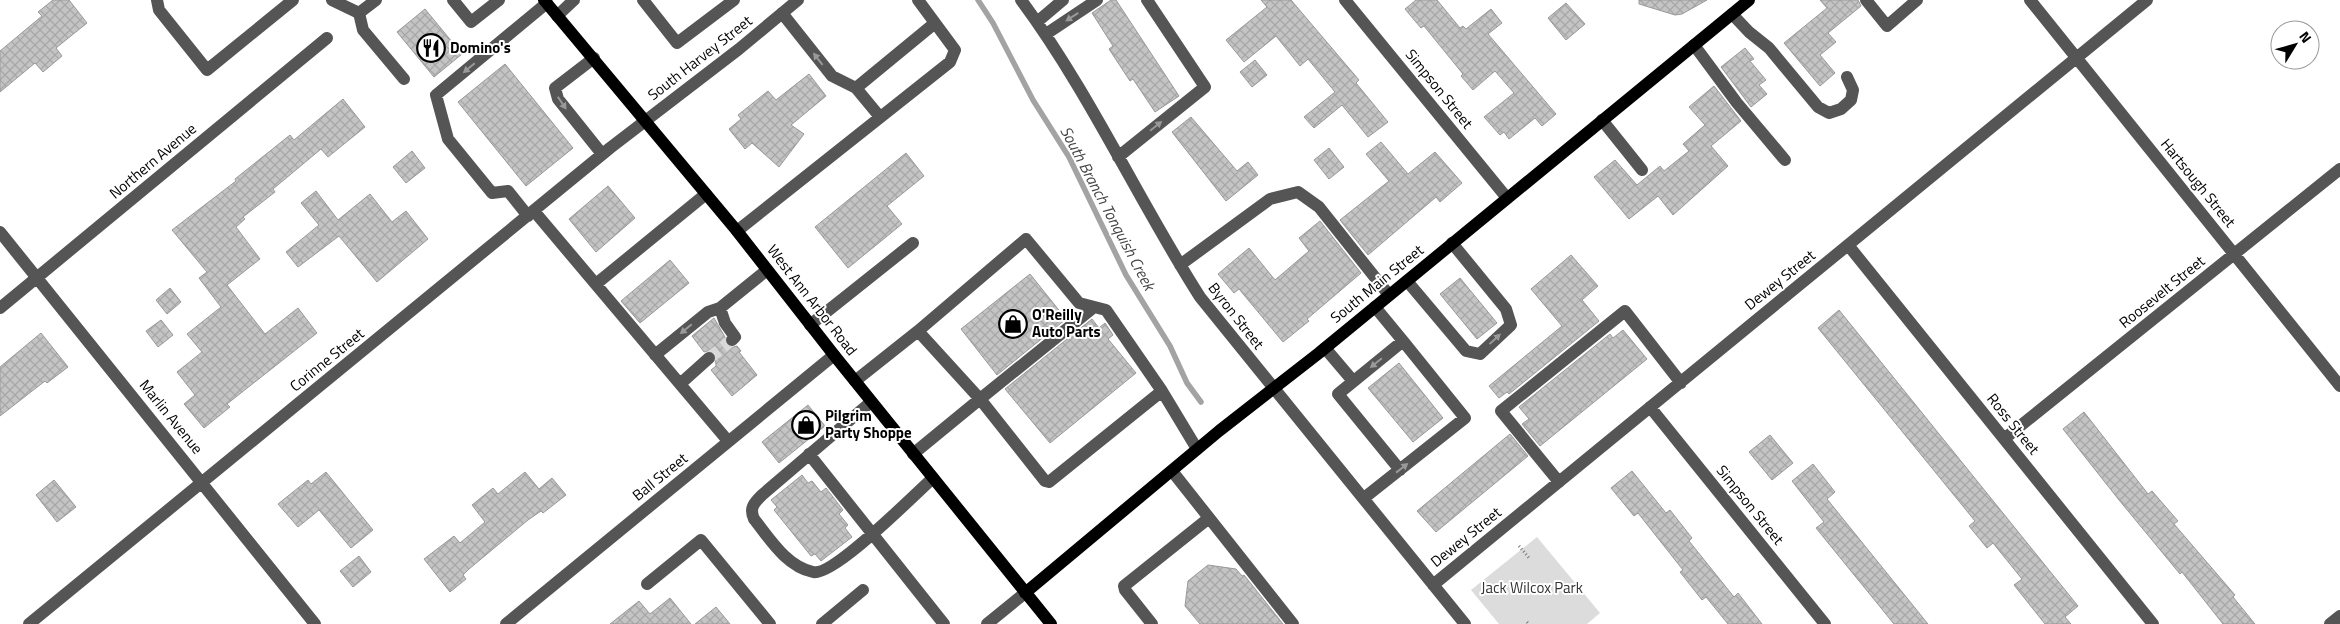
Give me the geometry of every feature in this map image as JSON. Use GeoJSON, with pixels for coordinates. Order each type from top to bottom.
{"type":"FeatureCollection","features":[{"type":"Feature","properties":{"kind":"main road","name":"West Ann Arbor Road"},"geometry":{"type":"LineString","coordinates":[[545,2],[594,58],[737,231],[871,402],[1051,624]]}},
{"type":"Feature","properties":{"kind":"main road","name":"South Main Street"},"geometry":{"type":"LineString","coordinates":[[1025,593],[1197,450],[1389,296],[1694,45],[1738,5]]}},
{"type":"Feature","properties":{"kind":"street"},"geometry":{"type":"LineString","coordinates":[[157,0],[159,10],[207,70],[293,0]]}},
{"type":"Feature","properties":{"kind":"street"},"geometry":{"type":"LineString","coordinates":[[332,0],[359,13]]}},
{"type":"Feature","properties":{"kind":"street"},"geometry":{"type":"LineString","coordinates":[[359,13],[376,0]]}},
{"type":"Feature","properties":{"kind":"street"},"geometry":{"type":"LineString","coordinates":[[453,0],[471,22],[500,0]]}},
{"type":"Feature","properties":{"kind":"street"},"geometry":{"type":"LineString","coordinates":[[557,16],[574,0]]}},
{"type":"Feature","properties":{"kind":"street"},"geometry":{"type":"LineString","coordinates":[[643,0],[677,43],[734,0]]}},
{"type":"Feature","properties":{"kind":"street","name":"South Harvey Street"},"geometry":{"type":"LineString","coordinates":[[646,121],[798,0]]}},
{"type":"Feature","properties":{"kind":"street"},"geometry":{"type":"LineString","coordinates":[[737,231],[950,62],[955,50],[918,0]]}},
{"type":"Feature","properties":{"kind":"street","name":"Byron Street"},"geometry":{"type":"LineString","coordinates":[[1021,0],[1046,34],[1200,297],[1465,624]]}},
{"type":"Feature","properties":{"kind":"street"},"geometry":{"type":"LineString","coordinates":[[1037,22],[1063,0]]}},
{"type":"Feature","properties":{"kind":"street"},"geometry":{"type":"LineString","coordinates":[[1046,34],[1098,0]]}},
{"type":"Feature","properties":{"kind":"street"},"geometry":{"type":"LineString","coordinates":[[1118,157],[1205,87],[1147,0]]}},
{"type":"Feature","properties":{"kind":"street","name":"Simpson Street"},"geometry":{"type":"LineString","coordinates":[[1345,0],[1507,198]]}},
{"type":"Feature","properties":{"kind":"street"},"geometry":{"type":"LineString","coordinates":[[1866,0],[1887,26],[1917,0]]}},
{"type":"Feature","properties":{"kind":"street","name":"Hartsough Street"},"geometry":{"type":"LineString","coordinates":[[2030,0],[2340,386]]}},
{"type":"Feature","properties":{"kind":"street","name":"Dewey Street"},"geometry":{"type":"LineString","coordinates":[[1433,585],[2147,0]]}},
{"type":"Feature","properties":{"kind":"street"},"geometry":{"type":"LineString","coordinates":[[545,2],[436,96],[448,139],[492,193],[508,191],[531,213],[596,284],[728,441]]}},
{"type":"Feature","properties":{"kind":"street"},"geometry":{"type":"LineString","coordinates":[[1738,5],[1749,32],[1769,48],[1818,107],[1829,113],[1841,109],[1852,100],[1853,90],[1846,77]]}},
{"type":"Feature","properties":{"kind":"street"},"geometry":{"type":"LineString","coordinates":[[359,13],[363,30],[404,79]]}},
{"type":"Feature","properties":{"kind":"street"},"geometry":{"type":"LineString","coordinates":[[782,13],[832,76],[856,88],[880,117]]}},
{"type":"Feature","properties":{"kind":"street"},"geometry":{"type":"LineString","coordinates":[[856,88],[935,23]]}},
{"type":"Feature","properties":{"kind":"street","name":"Northern Avenue"},"geometry":{"type":"LineString","coordinates":[[0,308],[327,38]]}},
{"type":"Feature","properties":{"kind":"street"},"geometry":{"type":"LineString","coordinates":[[1694,45],[1737,103],[1785,160]]}},
{"type":"Feature","properties":{"kind":"street"},"geometry":{"type":"LineString","coordinates":[[594,58],[555,88],[558,99],[602,154]]}},
{"type":"Feature","properties":{"kind":"street"},"geometry":{"type":"LineString","coordinates":[[1602,120],[1642,170]]}},
{"type":"Feature","properties":{"kind":"street","name":"Corinne Street"},"geometry":{"type":"LineString","coordinates":[[29,624],[602,154],[646,121]]}},
{"type":"Feature","properties":{"kind":"street","name":"Roosevelt Street"},"geometry":{"type":"LineString","coordinates":[[2004,439],[2340,169]]}},
{"type":"Feature","properties":{"kind":"street"},"geometry":{"type":"LineString","coordinates":[[1180,265],[1270,199],[1298,192],[1318,207],[1389,296]]}},
{"type":"Feature","properties":{"kind":"street"},"geometry":{"type":"LineString","coordinates":[[596,284],[706,194]]}},
{"type":"Feature","properties":{"kind":"street","name":"Marlin Avenue"},"geometry":{"type":"LineString","coordinates":[[0,232],[316,624]]}},
{"type":"Feature","properties":{"kind":"street"},"geometry":{"type":"LineString","coordinates":[[855,381],[918,331],[1026,239],[1079,303],[1106,310],[1162,391],[1197,450]]}},
{"type":"Feature","properties":{"kind":"street"},"geometry":{"type":"LineString","coordinates":[[810,325],[913,243]]}},
{"type":"Feature","properties":{"kind":"street"},"geometry":{"type":"LineString","coordinates":[[1407,281],[1466,351],[1480,354],[1511,325],[1506,308],[1452,243]]}},
{"type":"Feature","properties":{"kind":"street","name":"Ross Street"},"geometry":{"type":"LineString","coordinates":[[1848,245],[2153,624]]}},
{"type":"Feature","properties":{"kind":"street"},"geometry":{"type":"LineString","coordinates":[[655,355],[708,312],[720,308],[767,270]]}},
{"type":"Feature","properties":{"kind":"street"},"geometry":{"type":"LineString","coordinates":[[913,454],[1094,307]]}},
{"type":"Feature","properties":{"kind":"street"},"geometry":{"type":"LineString","coordinates":[[1364,498],[1466,418],[1375,307]]}},
{"type":"Feature","properties":{"kind":"street"},"geometry":{"type":"LineString","coordinates":[[720,308],[724,323],[735,337],[732,340]]}},
{"type":"Feature","properties":{"kind":"street"},"geometry":{"type":"LineString","coordinates":[[1559,482],[1502,411],[1625,311],[1681,383]]}},
{"type":"Feature","properties":{"kind":"street"},"geometry":{"type":"LineString","coordinates":[[918,331],[980,399],[1045,481],[1049,482],[1162,391]]}},
{"type":"Feature","properties":{"kind":"street"},"geometry":{"type":"LineString","coordinates":[[1400,470],[1338,394],[1403,341]]}},
{"type":"Feature","properties":{"kind":"street"},"geometry":{"type":"LineString","coordinates":[[1325,348],[1353,381]]}},
{"type":"Feature","properties":{"kind":"street","name":"Ball Street"},"geometry":{"type":"LineString","coordinates":[[506,624],[834,355]]}},
{"type":"Feature","properties":{"kind":"street"},"geometry":{"type":"LineString","coordinates":[[680,384],[709,358]]}},
{"type":"Feature","properties":{"kind":"street"},"geometry":{"type":"LineString","coordinates":[[871,402],[752,505],[751,512],[754,519],[793,564],[815,573],[826,570],[839,562],[933,478]]}},
{"type":"Feature","properties":{"kind":"street","name":"Simpson Street"},"geometry":{"type":"LineString","coordinates":[[1650,407],[1825,624]]}},
{"type":"Feature","properties":{"kind":"street"},"geometry":{"type":"LineString","coordinates":[[809,454],[944,624]]}},
{"type":"Feature","properties":{"kind":"street"},"geometry":{"type":"LineString","coordinates":[[1172,471],[1294,624]]}},
{"type":"Feature","properties":{"kind":"street"},"geometry":{"type":"LineString","coordinates":[[1152,624],[1125,590],[1124,586],[1210,518]]}},
{"type":"Feature","properties":{"kind":"street"},"geometry":{"type":"LineString","coordinates":[[647,584],[700,540],[770,624]]}},
{"type":"Feature","properties":{"kind":"street"},"geometry":{"type":"LineString","coordinates":[[822,624],[863,590]]}},
{"type":"Feature","properties":{"kind":"street"},"geometry":{"type":"LineString","coordinates":[[987,624],[1025,593]]}},
{"type":"Feature","properties":{"kind":"street"},"geometry":{"type":"LineString","coordinates":[[2330,624],[2340,616]]}},
{"type":"Feature","properties":{"kind":"path"},"geometry":{"type":"LineString","coordinates":[[1519,546],[1530,559]]}},
{"type":"Feature","properties":{"kind":"green space","name":"Jack Wilcox Park"},"geometry":{"type":"Polygon","coordinates":[[[1537,537],[1600,613],[1587,624],[1499,624],[1471,590],[1537,537]]]}},
{"type":"Feature","properties":{"kind":"building"},"geometry":{"type":"Polygon","coordinates":[[[53,0],[69,0],[87,23],[56,48],[62,56],[43,72],[35,63],[0,92],[0,51],[42,16],[38,12],[53,0]]]}},
{"type":"Feature","properties":{"kind":"building"},"geometry":{"type":"Polygon","coordinates":[[[1111,0],[1116,0],[1179,96],[1155,112],[1133,79],[1130,81],[1109,49],[1113,46],[1092,13],[1111,0]]]}},
{"type":"Feature","properties":{"kind":"building"},"geometry":{"type":"Polygon","coordinates":[[[1261,0],[1291,0],[1359,80],[1356,83],[1388,122],[1368,137],[1342,105],[1314,128],[1304,117],[1335,92],[1308,59],[1300,66],[1276,36],[1244,62],[1226,40],[1267,7],[1261,0]]]}},
{"type":"Feature","properties":{"kind":"building"},"geometry":{"type":"Polygon","coordinates":[[[1416,0],[1437,0],[1460,28],[1463,26],[1466,29],[1491,9],[1502,23],[1488,34],[1556,114],[1542,126],[1535,118],[1509,139],[1504,132],[1500,135],[1484,117],[1514,93],[1495,71],[1473,90],[1461,76],[1463,74],[1424,26],[1421,28],[1405,9],[1416,0]]]}},
{"type":"Feature","properties":{"kind":"building"},"geometry":{"type":"Polygon","coordinates":[[[1639,0],[1707,0],[1682,14],[1675,15],[1639,4],[1639,0]]]}},
{"type":"Feature","properties":{"kind":"building"},"geometry":{"type":"Polygon","coordinates":[[[1820,0],[1858,0],[1861,6],[1828,33],[1836,42],[1820,55],[1835,73],[1820,86],[1784,43],[1827,8],[1820,0]]]}},
{"type":"Feature","properties":{"kind":"building"},"geometry":{"type":"Polygon","coordinates":[[[1566,3],[1585,24],[1566,40],[1548,18],[1566,3]]]}},
{"type":"Feature","properties":{"kind":"building"},"geometry":{"type":"Polygon","coordinates":[[[425,9],[462,54],[434,77],[397,32],[425,9]]]}},
{"type":"Feature","properties":{"kind":"building"},"geometry":{"type":"Polygon","coordinates":[[[1745,48],[1754,59],[1750,61],[1766,80],[1759,85],[1767,94],[1751,107],[1721,67],[1745,48]]]}},
{"type":"Feature","properties":{"kind":"building"},"geometry":{"type":"Polygon","coordinates":[[[1255,60],[1267,75],[1252,87],[1240,72],[1255,60]]]}},
{"type":"Feature","properties":{"kind":"building"},"geometry":{"type":"Polygon","coordinates":[[[505,64],[573,148],[526,186],[458,102],[505,64]]]}},
{"type":"Feature","properties":{"kind":"building"},"geometry":{"type":"Polygon","coordinates":[[[809,74],[826,96],[791,125],[804,134],[779,167],[752,143],[745,149],[729,129],[741,119],[738,115],[768,91],[776,100],[809,74]]]}},
{"type":"Feature","properties":{"kind":"building"},"geometry":{"type":"Polygon","coordinates":[[[1714,86],[1741,121],[1711,146],[1728,166],[1673,215],[1658,196],[1629,219],[1594,177],[1615,160],[1637,185],[1660,166],[1664,171],[1689,151],[1683,144],[1705,125],[1689,107],[1714,86]]]}},
{"type":"Feature","properties":{"kind":"building"},"geometry":{"type":"Polygon","coordinates":[[[343,99],[365,127],[328,157],[321,149],[273,189],[275,192],[243,217],[245,219],[236,227],[260,259],[227,285],[265,334],[298,308],[317,333],[227,404],[230,407],[204,428],[184,404],[195,395],[177,372],[202,352],[187,334],[221,307],[199,278],[207,272],[172,230],[236,181],[235,179],[290,135],[294,140],[343,99]]]}},
{"type":"Feature","properties":{"kind":"building"},"geometry":{"type":"Polygon","coordinates":[[[1191,117],[1237,171],[1248,162],[1258,175],[1226,201],[1172,132],[1191,117]]]}},
{"type":"Feature","properties":{"kind":"building"},"geometry":{"type":"Polygon","coordinates":[[[1381,142],[1408,174],[1435,152],[1462,183],[1440,202],[1436,197],[1368,255],[1340,220],[1389,181],[1366,154],[1381,142]]]}},
{"type":"Feature","properties":{"kind":"building"},"geometry":{"type":"Polygon","coordinates":[[[1329,148],[1344,167],[1329,179],[1314,160],[1329,148]]]}},
{"type":"Feature","properties":{"kind":"building"},"geometry":{"type":"Polygon","coordinates":[[[412,151],[425,168],[406,183],[393,167],[412,151]]]}},
{"type":"Feature","properties":{"kind":"building"},"geometry":{"type":"Polygon","coordinates":[[[906,153],[924,176],[887,206],[902,224],[848,268],[815,227],[906,153]]]}},
{"type":"Feature","properties":{"kind":"building"},"geometry":{"type":"Polygon","coordinates":[[[608,186],[635,218],[596,252],[569,219],[608,186]]]}},
{"type":"Feature","properties":{"kind":"building"},"geometry":{"type":"Polygon","coordinates":[[[316,191],[338,220],[370,194],[392,222],[406,211],[428,239],[377,282],[339,236],[298,267],[286,252],[319,225],[301,203],[316,191]]]}},
{"type":"Feature","properties":{"kind":"building"},"geometry":{"type":"Polygon","coordinates":[[[1320,221],[1361,273],[1283,342],[1239,289],[1234,293],[1218,274],[1249,248],[1275,280],[1309,251],[1299,238],[1320,221]]]}},
{"type":"Feature","properties":{"kind":"building"},"geometry":{"type":"Polygon","coordinates":[[[1571,255],[1598,286],[1582,300],[1599,321],[1509,394],[1507,392],[1499,398],[1489,386],[1562,326],[1531,289],[1571,255]]]}},
{"type":"Feature","properties":{"kind":"building"},"geometry":{"type":"Polygon","coordinates":[[[670,260],[689,283],[640,323],[621,301],[670,260]]]}},
{"type":"Feature","properties":{"kind":"building","name":"O'Reilly Auto Parts"},"geometry":{"type":"Polygon","coordinates":[[[1030,274],[1066,319],[997,375],[961,329],[1030,274]]]}},
{"type":"Feature","properties":{"kind":"building"},"geometry":{"type":"Polygon","coordinates":[[[1460,278],[1497,323],[1477,339],[1440,294],[1460,278]]]}},
{"type":"Feature","properties":{"kind":"building"},"geometry":{"type":"Polygon","coordinates":[[[170,288],[181,302],[167,314],[156,300],[170,288]]]}},
{"type":"Feature","properties":{"kind":"building"},"geometry":{"type":"Polygon","coordinates":[[[1839,310],[2078,606],[2065,617],[2071,624],[2045,624],[2014,585],[2022,579],[1993,543],[1987,548],[1969,526],[1975,521],[1818,328],[1839,310]]]}},
{"type":"Feature","properties":{"kind":"building"},"geometry":{"type":"Polygon","coordinates":[[[714,318],[725,337],[726,345],[730,348],[737,346],[741,351],[739,352],[757,375],[732,396],[711,370],[716,366],[715,353],[711,350],[704,352],[692,336],[714,318]]]}},
{"type":"Feature","properties":{"kind":"building"},"geometry":{"type":"Polygon","coordinates":[[[1092,319],[1099,328],[1105,323],[1113,335],[1108,339],[1136,373],[1050,443],[1005,389],[1092,319]]]}},
{"type":"Feature","properties":{"kind":"building"},"geometry":{"type":"Polygon","coordinates":[[[161,320],[173,335],[158,347],[146,331],[161,320]]]}},
{"type":"Feature","properties":{"kind":"building"},"geometry":{"type":"Polygon","coordinates":[[[1623,330],[1647,359],[1540,446],[1522,424],[1529,419],[1519,407],[1610,334],[1613,338],[1623,330]]]}},
{"type":"Feature","properties":{"kind":"building"},"geometry":{"type":"Polygon","coordinates":[[[41,333],[68,367],[47,383],[45,381],[0,416],[0,367],[41,333]]]}},
{"type":"Feature","properties":{"kind":"building"},"geometry":{"type":"Polygon","coordinates":[[[1399,363],[1443,418],[1413,442],[1368,388],[1399,363]]]}},
{"type":"Feature","properties":{"kind":"building"},"geometry":{"type":"Polygon","coordinates":[[[808,405],[825,426],[779,463],[762,442],[808,405]]]}},
{"type":"Feature","properties":{"kind":"building"},"geometry":{"type":"Polygon","coordinates":[[[2084,412],[2148,494],[2152,491],[2178,521],[2174,524],[2235,595],[2233,597],[2255,624],[2223,624],[2182,572],[2180,574],[2119,500],[2063,429],[2084,412]]]}},
{"type":"Feature","properties":{"kind":"building"},"geometry":{"type":"Polygon","coordinates":[[[1510,434],[1528,456],[1436,532],[1417,511],[1510,434]]]}},
{"type":"Feature","properties":{"kind":"building"},"geometry":{"type":"Polygon","coordinates":[[[1770,435],[1793,463],[1772,480],[1749,452],[1770,435]]]}},
{"type":"Feature","properties":{"kind":"building"},"geometry":{"type":"Polygon","coordinates":[[[1813,464],[1835,492],[1827,499],[1928,624],[1894,624],[1816,528],[1824,522],[1792,481],[1813,464]]]}},
{"type":"Feature","properties":{"kind":"building"},"geometry":{"type":"Polygon","coordinates":[[[1632,471],[1666,513],[1670,510],[1692,538],[1689,541],[1734,597],[1738,593],[1762,624],[1728,624],[1706,597],[1702,600],[1680,572],[1683,570],[1638,513],[1634,516],[1611,488],[1632,471]]]}},
{"type":"Feature","properties":{"kind":"building"},"geometry":{"type":"Polygon","coordinates":[[[326,472],[373,530],[351,548],[319,510],[298,527],[278,504],[308,480],[311,484],[326,472]]]}},
{"type":"Feature","properties":{"kind":"building"},"geometry":{"type":"Polygon","coordinates":[[[525,472],[539,489],[552,478],[566,495],[543,513],[541,511],[528,520],[469,569],[463,575],[466,579],[450,592],[424,559],[454,536],[460,543],[485,522],[472,505],[493,488],[498,494],[525,472]]]}},
{"type":"Feature","properties":{"kind":"building"},"geometry":{"type":"Polygon","coordinates":[[[802,475],[808,483],[812,481],[821,492],[826,488],[843,510],[839,514],[848,525],[845,528],[852,537],[821,561],[815,554],[811,556],[774,510],[777,507],[771,500],[802,475]]]}},
{"type":"Feature","properties":{"kind":"building"},"geometry":{"type":"Polygon","coordinates":[[[54,480],[76,507],[57,522],[36,495],[54,480]]]}},
{"type":"Feature","properties":{"kind":"building"},"geometry":{"type":"Polygon","coordinates":[[[359,556],[371,572],[353,587],[340,571],[359,556]]]}},
{"type":"Feature","properties":{"kind":"building"},"geometry":{"type":"Polygon","coordinates":[[[1208,565],[1236,569],[1242,576],[1244,575],[1283,624],[1200,624],[1185,606],[1188,581],[1208,565]]]}},
{"type":"Feature","properties":{"kind":"building"},"geometry":{"type":"Polygon","coordinates":[[[670,598],[691,624],[610,624],[639,601],[650,614],[670,598]]]}},
{"type":"Feature","properties":{"kind":"building"},"geometry":{"type":"Polygon","coordinates":[[[716,607],[730,624],[695,624],[716,607]]]}},
{"type":"Feature","properties":{"kind":"waterway","name":"South Branch Tonquish Creek"},"geometry":{"type":"LineString","coordinates":[[978,0],[993,23],[1033,100],[1069,157],[1126,275],[1170,346],[1187,383],[1201,402]]}},
{"type":"Feature","properties":{"kind":"tunnel"},"geometry":{"type":"LineString","coordinates":[[709,358],[732,340]]}},
{"type":"Feature","properties":{"kind":"place","name":"Domino's"},"geometry":{"type":"Point","coordinates":[431,48]}},
{"type":"Feature","properties":{"kind":"place","name":"O'Reilly Auto Parts"},"geometry":{"type":"Point","coordinates":[1013,324]}},
{"type":"Feature","properties":{"kind":"place","name":"Pilgrim Party Shoppe"},"geometry":{"type":"Point","coordinates":[806,425]}}]}
